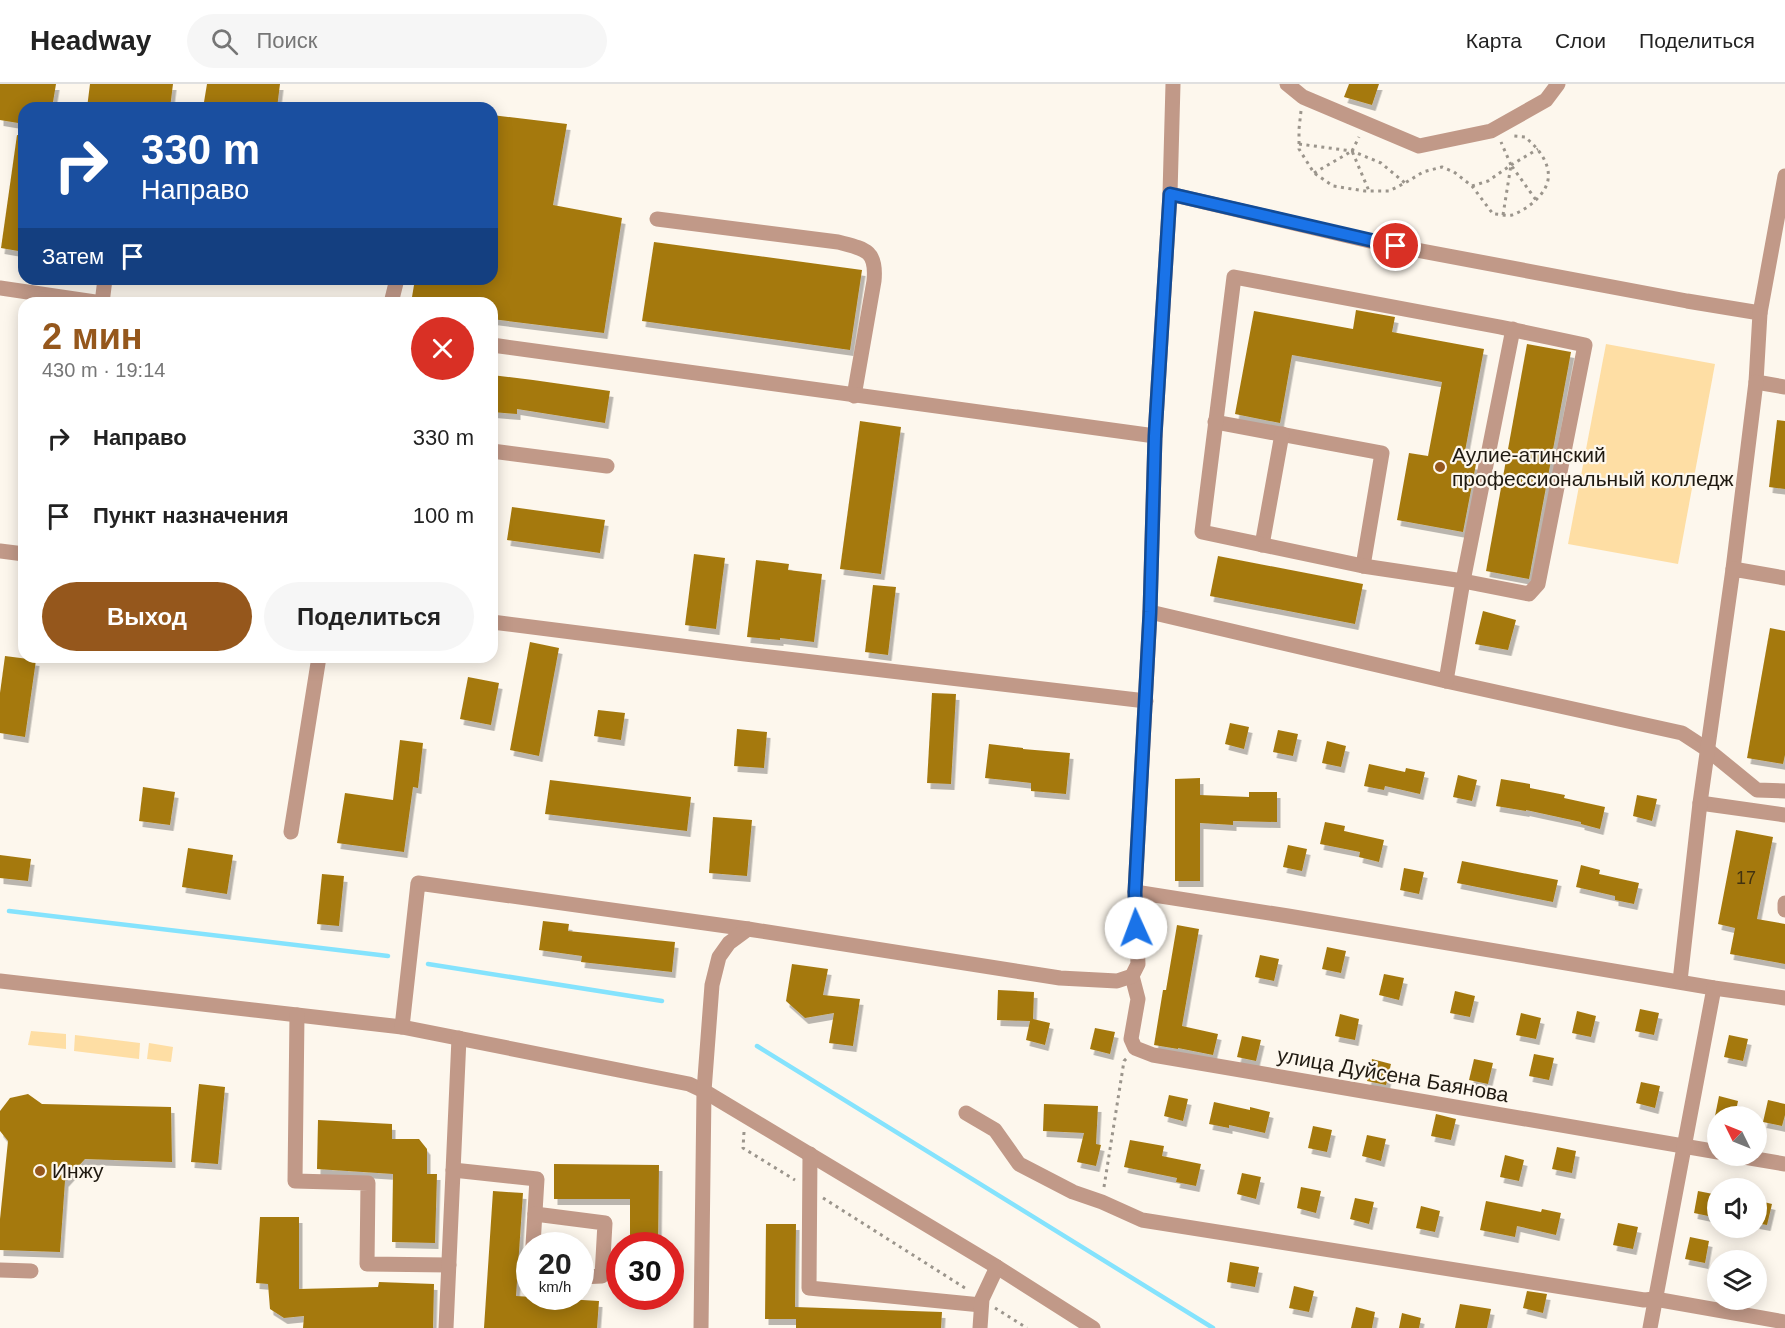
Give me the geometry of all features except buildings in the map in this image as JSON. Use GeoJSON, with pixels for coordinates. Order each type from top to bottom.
{"type":"FeatureCollection","features":[{"type":"Feature","properties":{"kind":"street"},"geometry":{"type":"LineString","coordinates":[[1135,1048],[1131,1039],[1138,999],[1132,976],[1137,964],[1135,892],[1150,612],[1155,436],[1170,194],[1173,84]]}},
{"type":"Feature","properties":{"kind":"street"},"geometry":{"type":"LineString","coordinates":[[1287,84],[1303,97],[1419,146],[1495,133],[1546,100],[1558,84]]}},
{"type":"Feature","properties":{"kind":"street"},"geometry":{"type":"LineString","coordinates":[[1680,981],[1700,803],[1733,569],[1756,382],[1760,313],[1785,176]]}},
{"type":"Feature","properties":{"kind":"street"},"geometry":{"type":"LineString","coordinates":[[1170,194],[1374,242],[1760,313]]}},
{"type":"Feature","properties":{"kind":"street"},"geometry":{"type":"LineString","coordinates":[[657,219],[838,242],[859,247],[867,252],[876,267],[854,396]]}},
{"type":"Feature","properties":{"kind":"street"},"geometry":{"type":"LineString","coordinates":[[1234,277],[1513,329],[1585,345],[1538,584],[1529,594],[1463,581],[1363,566],[1202,532],[1234,277]]}},
{"type":"Feature","properties":{"kind":"street"},"geometry":{"type":"LineString","coordinates":[[0,288],[26,285],[77,297]]}},
{"type":"Feature","properties":{"kind":"street"},"geometry":{"type":"LineString","coordinates":[[1446,681],[1463,581],[1513,329]]}},
{"type":"Feature","properties":{"kind":"street"},"geometry":{"type":"LineString","coordinates":[[498,346],[1155,436]]}},
{"type":"Feature","properties":{"kind":"street"},"geometry":{"type":"LineString","coordinates":[[1756,382],[1785,387]]}},
{"type":"Feature","properties":{"kind":"street"},"geometry":{"type":"LineString","coordinates":[[1215,422],[1382,453],[1363,566]]}},
{"type":"Feature","properties":{"kind":"street"},"geometry":{"type":"LineString","coordinates":[[1262,545],[1282,434]]}},
{"type":"Feature","properties":{"kind":"street"},"geometry":{"type":"LineString","coordinates":[[498,452],[607,466]]}},
{"type":"Feature","properties":{"kind":"street"},"geometry":{"type":"LineString","coordinates":[[0,551],[18,553]]}},
{"type":"Feature","properties":{"kind":"street"},"geometry":{"type":"LineString","coordinates":[[1733,569],[1785,578]]}},
{"type":"Feature","properties":{"kind":"street"},"geometry":{"type":"LineString","coordinates":[[1150,612],[1682,733],[1708,750],[1757,790],[1785,791]]}},
{"type":"Feature","properties":{"kind":"street"},"geometry":{"type":"LineString","coordinates":[[498,623],[757,656],[1146,701]]}},
{"type":"Feature","properties":{"kind":"street"},"geometry":{"type":"LineString","coordinates":[[291,832],[318,663]]}},
{"type":"Feature","properties":{"kind":"street"},"geometry":{"type":"LineString","coordinates":[[1700,803],[1785,815]]}},
{"type":"Feature","properties":{"kind":"street"},"geometry":{"type":"LineString","coordinates":[[402,1027],[418,883],[748,929],[1060,978],[1117,981],[1132,976]]}},
{"type":"Feature","properties":{"kind":"street"},"geometry":{"type":"LineString","coordinates":[[1135,892],[1785,999]]}},
{"type":"Feature","properties":{"kind":"street"},"geometry":{"type":"LineString","coordinates":[[1785,903],[1785,910]]}},
{"type":"Feature","properties":{"kind":"street"},"geometry":{"type":"LineString","coordinates":[[701,1328],[704,1090],[712,985],[719,957],[729,943],[748,929]]}},
{"type":"Feature","properties":{"kind":"street"},"geometry":{"type":"LineString","coordinates":[[0,981],[402,1027],[689,1084],[704,1090],[744,1114],[997,1267],[1093,1328]]}},
{"type":"Feature","properties":{"kind":"street"},"geometry":{"type":"LineString","coordinates":[[1650,1328],[1714,988]]}},
{"type":"Feature","properties":{"kind":"street"},"geometry":{"type":"LineString","coordinates":[[297,1015],[295,1181],[368,1183],[367,1264],[449,1266]]}},
{"type":"Feature","properties":{"kind":"street"},"geometry":{"type":"LineString","coordinates":[[446,1328],[459,1038]]}},
{"type":"Feature","properties":{"kind":"street","name":"улица Дуйсена Баянова"},"geometry":{"type":"LineString","coordinates":[[1135,1048],[1154,1055],[1707,1150]]}},
{"type":"Feature","properties":{"kind":"street"},"geometry":{"type":"LineString","coordinates":[[966,1113],[994,1131],[1019,1164],[1073,1192],[1142,1220],[1644,1300],[1655,1299],[1785,1322]]}},
{"type":"Feature","properties":{"kind":"street"},"geometry":{"type":"LineString","coordinates":[[810,1154],[809,1288],[981,1302]]}},
{"type":"Feature","properties":{"kind":"street"},"geometry":{"type":"LineString","coordinates":[[1767,1161],[1785,1164]]}},
{"type":"Feature","properties":{"kind":"street"},"geometry":{"type":"LineString","coordinates":[[453,1170],[537,1179],[534,1232]]}},
{"type":"Feature","properties":{"kind":"street"},"geometry":{"type":"LineString","coordinates":[[535,1214],[605,1222],[602,1276],[594,1276]]}},
{"type":"Feature","properties":{"kind":"street"},"geometry":{"type":"LineString","coordinates":[[980,1328],[981,1302],[997,1267]]}},
{"type":"Feature","properties":{"kind":"street"},"geometry":{"type":"LineString","coordinates":[[0,1270],[31,1271]]}},
{"type":"Feature","properties":{"kind":"path"},"geometry":{"type":"LineString","coordinates":[[1303,97],[1299,149],[1314,173],[1333,186],[1389,191],[1423,171],[1442,167],[1454,172],[1472,186],[1493,214],[1510,215],[1529,206],[1540,196],[1548,181],[1546,165],[1538,149],[1525,136],[1495,133]]}},
{"type":"Feature","properties":{"kind":"path"},"geometry":{"type":"LineString","coordinates":[[1495,133],[1511,165],[1536,200]]}},
{"type":"Feature","properties":{"kind":"path"},"geometry":{"type":"LineString","coordinates":[[1299,144],[1352,151],[1381,163],[1405,183]]}},
{"type":"Feature","properties":{"kind":"path"},"geometry":{"type":"LineString","coordinates":[[1472,186],[1488,181],[1538,149]]}},
{"type":"Feature","properties":{"kind":"path"},"geometry":{"type":"LineString","coordinates":[[1314,173],[1352,151]]}},
{"type":"Feature","properties":{"kind":"path"},"geometry":{"type":"LineString","coordinates":[[1352,151],[1369,191]]}},
{"type":"Feature","properties":{"kind":"path"},"geometry":{"type":"LineString","coordinates":[[1503,215],[1511,165]]}},
{"type":"Feature","properties":{"kind":"path"},"geometry":{"type":"LineString","coordinates":[[1102,1202],[1124,1061],[1135,1048]]}},
{"type":"Feature","properties":{"kind":"path"},"geometry":{"type":"LineString","coordinates":[[744,1114],[743,1148],[981,1302],[1027,1328]]}},
{"type":"Feature","properties":{"kind":"shaded area"},"geometry":{"type":"Polygon","coordinates":[[[1606,344],[1715,364],[1678,564],[1568,544],[1606,344]]]}},
{"type":"Feature","properties":{"kind":"shaded area"},"geometry":{"type":"Polygon","coordinates":[[[31,1031],[66,1034],[66,1049],[28,1045],[31,1031]]]}},
{"type":"Feature","properties":{"kind":"shaded area"},"geometry":{"type":"Polygon","coordinates":[[[75,1035],[140,1043],[139,1059],[74,1051],[75,1035]]]}},
{"type":"Feature","properties":{"kind":"shaded area"},"geometry":{"type":"Polygon","coordinates":[[[149,1043],[173,1047],[171,1062],[147,1059],[149,1043]]]}},
{"type":"Feature","properties":{"kind":"waterway"},"geometry":{"type":"LineString","coordinates":[[9,911],[388,956]]}},
{"type":"Feature","properties":{"kind":"waterway"},"geometry":{"type":"LineString","coordinates":[[428,964],[662,1001]]}},
{"type":"Feature","properties":{"kind":"waterway"},"geometry":{"type":"LineString","coordinates":[[757,1046],[1213,1328]]}},
{"type":"Feature","properties":{"kind":"place","name":"Аулие-атинский профессиональный колледж"},"geometry":{"type":"Point","coordinates":[1440,467]}},
{"type":"Feature","properties":{"kind":"place","name":"Инжу"},"geometry":{"type":"Point","coordinates":[40,1171]}},
{"type":"Feature","properties":{"kind":"route"},"geometry":{"type":"LineString","coordinates":[[1136,928],[1135,892],[1150,612],[1155,436],[1170,194],[1396,246]]}}]}
